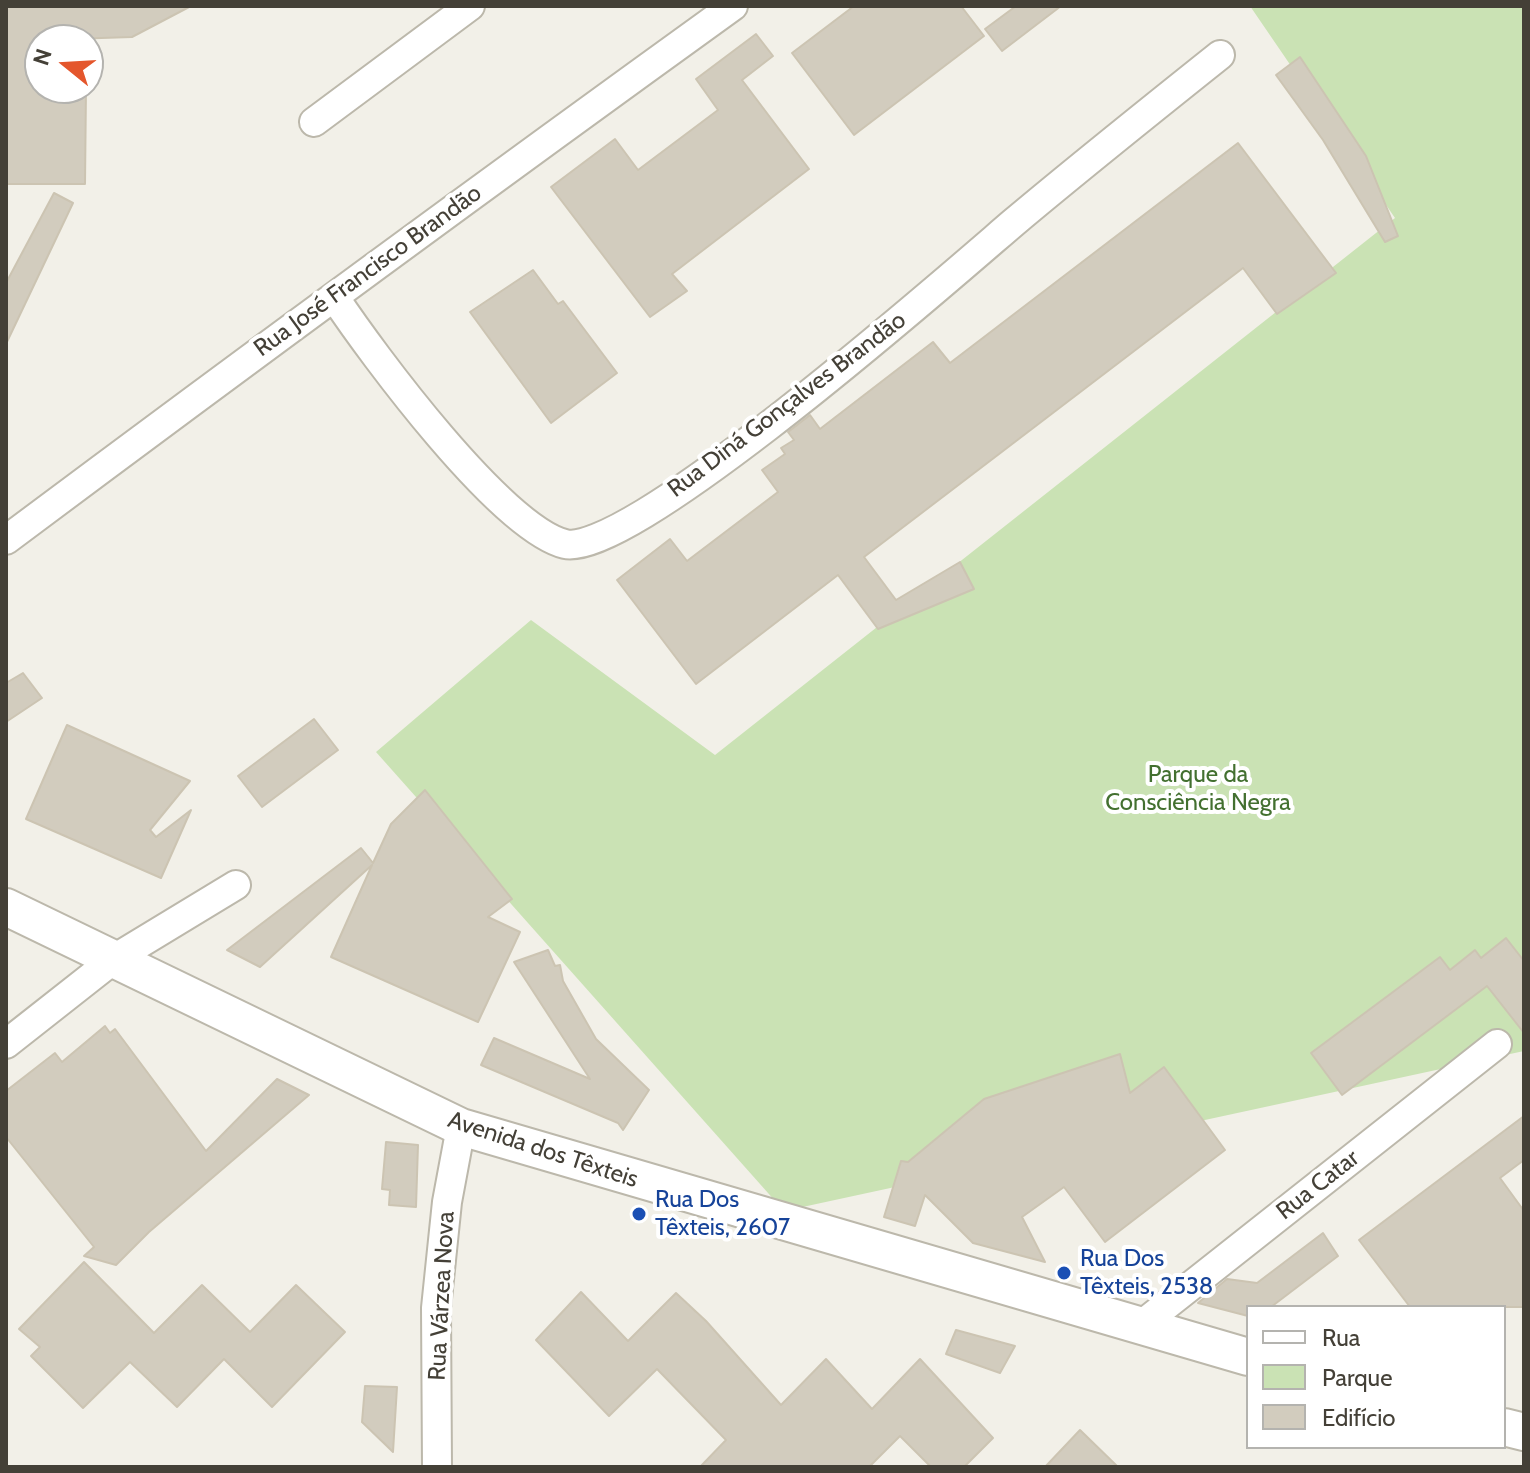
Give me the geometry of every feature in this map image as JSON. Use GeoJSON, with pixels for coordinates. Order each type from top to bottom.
{"type":"FeatureCollection","features":[{"type":"Feature","properties":{"kind":"street"},"geometry":{"type":"LineString","coordinates":[[314,122],[470,6]]}},
{"type":"Feature","properties":{"kind":"street","name":"Rua José Francisco Brandão"},"geometry":{"type":"LineString","coordinates":[[6,540],[266,344],[335,298],[733,6]]}},
{"type":"Feature","properties":{"kind":"street","name":"Rua Diná Gonçalves Brandão"},"geometry":{"type":"LineString","coordinates":[[335,298],[370,351],[463,464],[534,528],[566,544],[608,536],[760,432],[1220,55]]}},
{"type":"Feature","properties":{"kind":"street"},"geometry":{"type":"LineString","coordinates":[[6,1044],[114,959],[236,885]]}},
{"type":"Feature","properties":{"kind":"street","name":"Avenida dos Têxteis"},"geometry":{"type":"LineString","coordinates":[[6,907],[461,1127],[1246,1356]]}},
{"type":"Feature","properties":{"kind":"street","name":"Rua Catar"},"geometry":{"type":"LineString","coordinates":[[1140,1326],[1497,1044]]}},
{"type":"Feature","properties":{"kind":"street","name":"Rua Várzea Nova"},"geometry":{"type":"LineString","coordinates":[[437,1467],[436,1308],[447,1202],[461,1127]]}},
{"type":"Feature","properties":{"kind":"green space","name":"Parque da Consciência Negra"},"geometry":{"type":"Polygon","coordinates":[[[1250,6],[1524,6],[1524,1051],[784,1211],[376,752],[531,620],[715,755],[1395,218],[1250,6]]]}},
{"type":"Feature","properties":{"kind":"building"},"geometry":{"type":"Polygon","coordinates":[[[6,6],[191,6],[132,37],[104,38],[104,24],[24,24],[24,104],[86,104],[85,184],[6,184],[6,6]]]}},
{"type":"Feature","properties":{"kind":"building"},"geometry":{"type":"Polygon","coordinates":[[[854,6],[961,6],[984,36],[854,135],[792,53],[854,6]]]}},
{"type":"Feature","properties":{"kind":"building"},"geometry":{"type":"Polygon","coordinates":[[[1016,6],[1061,6],[1002,51],[985,29],[1016,6]]]}},
{"type":"Feature","properties":{"kind":"building"},"geometry":{"type":"Polygon","coordinates":[[[756,34],[773,56],[742,80],[809,169],[672,274],[687,291],[650,317],[551,187],[615,139],[638,170],[718,110],[696,79],[756,34]]]}},
{"type":"Feature","properties":{"kind":"building"},"geometry":{"type":"Polygon","coordinates":[[[1300,57],[1366,156],[1398,236],[1385,242],[1323,140],[1276,75],[1300,57]]]}},
{"type":"Feature","properties":{"kind":"building"},"geometry":{"type":"Polygon","coordinates":[[[1238,143],[1336,273],[1277,314],[1243,268],[864,557],[896,600],[960,562],[974,589],[878,629],[838,575],[696,684],[617,580],[670,539],[687,561],[778,492],[762,470],[785,454],[781,448],[794,440],[788,432],[810,415],[820,429],[933,342],[950,363],[1238,143]]]}},
{"type":"Feature","properties":{"kind":"building"},"geometry":{"type":"Polygon","coordinates":[[[54,193],[73,203],[6,344],[6,283],[54,193]]]}},
{"type":"Feature","properties":{"kind":"building"},"geometry":{"type":"Polygon","coordinates":[[[533,270],[558,304],[563,301],[617,373],[551,423],[470,312],[533,270]]]}},
{"type":"Feature","properties":{"kind":"building"},"geometry":{"type":"Polygon","coordinates":[[[23,673],[42,698],[6,722],[6,683],[23,673]]]}},
{"type":"Feature","properties":{"kind":"building"},"geometry":{"type":"Polygon","coordinates":[[[314,719],[338,750],[262,807],[238,776],[314,719]]]}},
{"type":"Feature","properties":{"kind":"building"},"geometry":{"type":"Polygon","coordinates":[[[67,725],[190,781],[150,830],[156,837],[191,810],[161,878],[26,819],[67,725]]]}},
{"type":"Feature","properties":{"kind":"building"},"geometry":{"type":"Polygon","coordinates":[[[425,790],[512,899],[488,917],[520,932],[478,1022],[331,957],[372,865],[260,967],[227,950],[361,848],[373,863],[391,824],[425,790]]]}},
{"type":"Feature","properties":{"kind":"building"},"geometry":{"type":"Polygon","coordinates":[[[1506,938],[1524,961],[1524,1033],[1487,986],[1342,1095],[1311,1053],[1440,957],[1450,970],[1475,950],[1481,958],[1506,938]]]}},
{"type":"Feature","properties":{"kind":"building"},"geometry":{"type":"Polygon","coordinates":[[[548,950],[555,966],[560,965],[563,981],[596,1039],[649,1090],[623,1130],[618,1123],[481,1065],[494,1038],[590,1079],[514,962],[548,950]]]}},
{"type":"Feature","properties":{"kind":"building"},"geometry":{"type":"Polygon","coordinates":[[[105,1026],[110,1033],[115,1029],[206,1151],[277,1079],[309,1095],[149,1232],[116,1265],[84,1256],[94,1247],[6,1137],[6,1091],[55,1053],[62,1062],[105,1026]]]}},
{"type":"Feature","properties":{"kind":"building"},"geometry":{"type":"Polygon","coordinates":[[[1120,1054],[1130,1093],[1164,1067],[1225,1150],[1105,1242],[1064,1187],[1022,1217],[1045,1262],[973,1243],[925,1195],[915,1226],[884,1217],[901,1161],[908,1162],[984,1099],[1120,1054]]]}},
{"type":"Feature","properties":{"kind":"building"},"geometry":{"type":"Polygon","coordinates":[[[1524,1116],[1524,1160],[1500,1178],[1524,1211],[1524,1307],[1408,1305],[1359,1240],[1524,1116]]]}},
{"type":"Feature","properties":{"kind":"building"},"geometry":{"type":"Polygon","coordinates":[[[386,1142],[418,1145],[416,1207],[389,1205],[390,1190],[382,1189],[386,1142]]]}},
{"type":"Feature","properties":{"kind":"building"},"geometry":{"type":"Polygon","coordinates":[[[1323,1233],[1338,1256],[1274,1305],[1246,1305],[1246,1315],[1198,1303],[1227,1279],[1257,1283],[1323,1233]]]}},
{"type":"Feature","properties":{"kind":"building"},"geometry":{"type":"Polygon","coordinates":[[[84,1262],[154,1333],[202,1285],[250,1332],[296,1285],[345,1332],[272,1407],[224,1359],[177,1407],[130,1362],[83,1408],[31,1356],[40,1347],[19,1329],[84,1262]]]}},
{"type":"Feature","properties":{"kind":"building"},"geometry":{"type":"Polygon","coordinates":[[[581,1292],[628,1341],[676,1293],[706,1321],[781,1405],[826,1359],[872,1409],[920,1359],[993,1438],[964,1467],[931,1467],[900,1436],[869,1467],[700,1467],[726,1440],[657,1369],[609,1416],[536,1340],[581,1292]]]}},
{"type":"Feature","properties":{"kind":"building"},"geometry":{"type":"Polygon","coordinates":[[[956,1330],[1015,1346],[1000,1373],[946,1354],[956,1330]]]}},
{"type":"Feature","properties":{"kind":"building"},"geometry":{"type":"Polygon","coordinates":[[[365,1386],[397,1387],[393,1452],[362,1422],[365,1386]]]}},
{"type":"Feature","properties":{"kind":"building"},"geometry":{"type":"Polygon","coordinates":[[[1080,1430],[1118,1467],[1045,1467],[1080,1430]]]}},
{"type":"Feature","properties":{"kind":"place","name":"Rua Dos Têxteis, 2607"},"geometry":{"type":"Point","coordinates":[639,1214]}},
{"type":"Feature","properties":{"kind":"place","name":"Rua Dos Têxteis, 2538"},"geometry":{"type":"Point","coordinates":[1064,1273]}}]}
